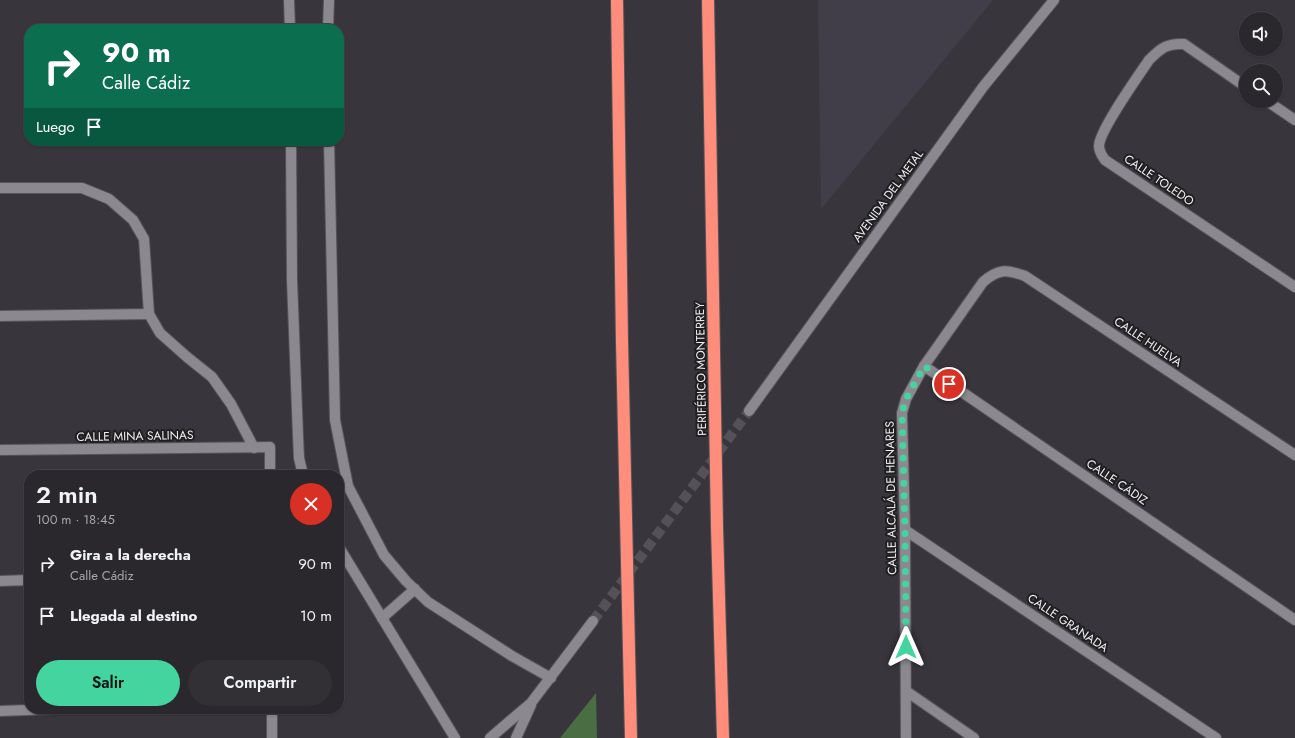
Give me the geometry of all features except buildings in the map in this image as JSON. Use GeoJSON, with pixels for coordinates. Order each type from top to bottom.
{"type":"FeatureCollection","features":[{"type":"Feature","properties":{"kind":"highway"},"geometry":{"type":"LineString","coordinates":[[617,0],[622,334],[631,738]]}},
{"type":"Feature","properties":{"kind":"highway","name":"PERIFÉRICO MONTERREY"},"geometry":{"type":"LineString","coordinates":[[708,0],[717,527],[723,738]]}},
{"type":"Feature","properties":{"kind":"street"},"geometry":{"type":"LineString","coordinates":[[289,0],[290,24]]}},
{"type":"Feature","properties":{"kind":"street"},"geometry":{"type":"LineString","coordinates":[[328,24],[329,0]]}},
{"type":"Feature","properties":{"kind":"street","name":"AVENIDA DEL METAL"},"geometry":{"type":"LineString","coordinates":[[749,411],[984,87],[1054,0]]}},
{"type":"Feature","properties":{"kind":"street","name":"CALLE TOLEDO"},"geometry":{"type":"LineString","coordinates":[[1239,82],[1184,44],[1167,45],[1158,51],[1150,60],[1104,130],[1099,146],[1101,154],[1105,160],[1295,287]]}},
{"type":"Feature","properties":{"kind":"street"},"geometry":{"type":"LineString","coordinates":[[1277,108],[1295,120]]}},
{"type":"Feature","properties":{"kind":"street"},"geometry":{"type":"LineString","coordinates":[[291,146],[292,280],[298,436],[302,470]]}},
{"type":"Feature","properties":{"kind":"street"},"geometry":{"type":"LineString","coordinates":[[329,146],[335,420],[348,486],[384,555],[415,590],[428,602],[512,656],[551,678]]}},
{"type":"Feature","properties":{"kind":"street"},"geometry":{"type":"LineString","coordinates":[[0,188],[82,188],[109,199],[132,220],[144,239],[149,314],[160,333],[212,377],[231,404],[254,448]]}},
{"type":"Feature","properties":{"kind":"street","name":"CALLE HUELVA"},"geometry":{"type":"LineString","coordinates":[[983,282],[992,275],[1002,271],[1012,271],[1025,276],[1295,455]]}},
{"type":"Feature","properties":{"kind":"street","name":"CALLE ALCALÁ DE HENARES"},"geometry":{"type":"LineString","coordinates":[[906,738],[905,530],[902,413],[906,399],[924,366],[983,282]]}},
{"type":"Feature","properties":{"kind":"street"},"geometry":{"type":"LineString","coordinates":[[0,316],[149,314]]}},
{"type":"Feature","properties":{"kind":"street","name":"CALLE CÁDIZ"},"geometry":{"type":"LineString","coordinates":[[924,366],[1295,620]]}},
{"type":"Feature","properties":{"kind":"street","name":"CALLE MINA SALINAS"},"geometry":{"type":"LineString","coordinates":[[0,450],[270,447],[270,470]]}},
{"type":"Feature","properties":{"kind":"street","name":"CALLE GRANADA"},"geometry":{"type":"LineString","coordinates":[[905,530],[1216,738]]}},
{"type":"Feature","properties":{"kind":"street"},"geometry":{"type":"LineString","coordinates":[[344,555],[455,738]]}},
{"type":"Feature","properties":{"kind":"street"},"geometry":{"type":"LineString","coordinates":[[0,581],[24,580]]}},
{"type":"Feature","properties":{"kind":"street"},"geometry":{"type":"LineString","coordinates":[[382,618],[415,590]]}},
{"type":"Feature","properties":{"kind":"street"},"geometry":{"type":"LineString","coordinates":[[490,738],[531,703],[593,621]]}},
{"type":"Feature","properties":{"kind":"street"},"geometry":{"type":"LineString","coordinates":[[906,690],[974,738]]}},
{"type":"Feature","properties":{"kind":"street"},"geometry":{"type":"LineString","coordinates":[[516,738],[531,703]]}},
{"type":"Feature","properties":{"kind":"street"},"geometry":{"type":"LineString","coordinates":[[0,711],[24,710]]}},
{"type":"Feature","properties":{"kind":"street"},"geometry":{"type":"LineString","coordinates":[[272,714],[272,738]]}},
{"type":"Feature","properties":{"kind":"shaded area"},"geometry":{"type":"Polygon","coordinates":[[[818,0],[993,0],[821,209],[818,0]]]}},
{"type":"Feature","properties":{"kind":"green space"},"geometry":{"type":"Polygon","coordinates":[[[596,693],[597,738],[560,738],[596,693]]]}},
{"type":"Feature","properties":{"kind":"tunnel"},"geometry":{"type":"LineString","coordinates":[[593,621],[749,411]]}},
{"type":"Feature","properties":{"kind":"route"},"geometry":{"type":"LineString","coordinates":[[906,647],[902,413],[912,386],[924,366],[949,384]]}}]}
